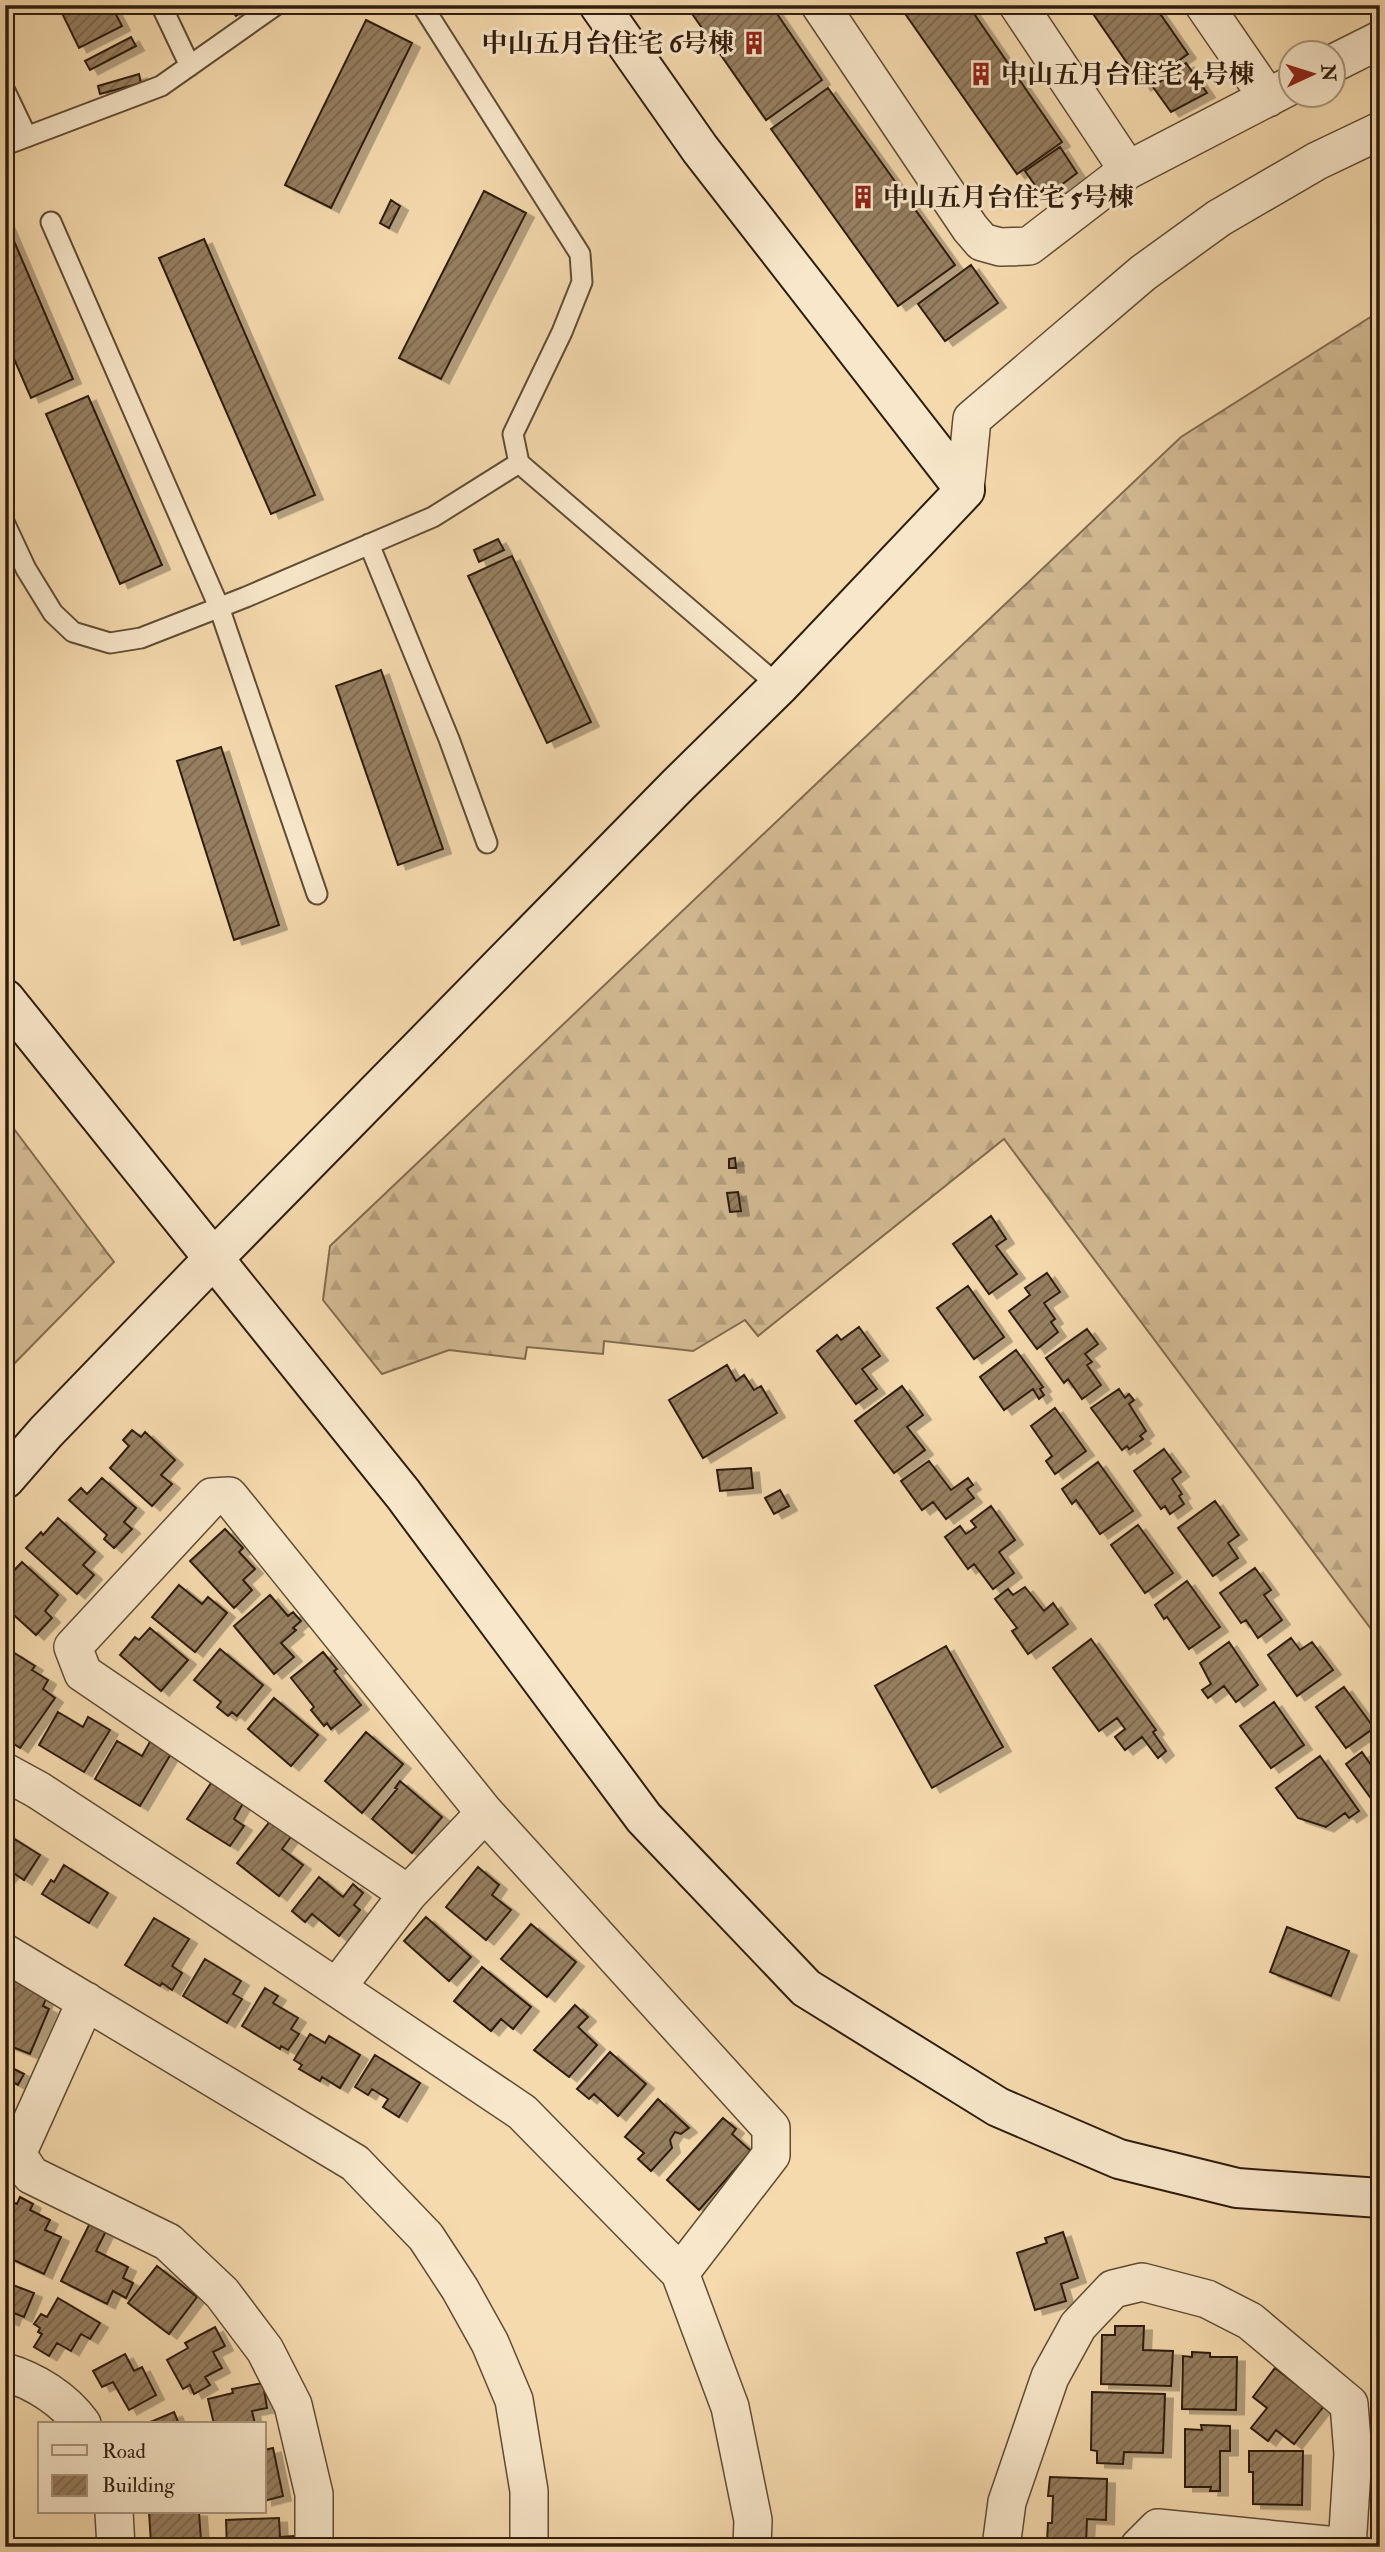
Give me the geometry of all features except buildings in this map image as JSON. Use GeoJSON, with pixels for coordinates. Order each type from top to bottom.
{"type":"FeatureCollection","features":[{"type":"Feature","properties":{"kind":"street"},"geometry":{"type":"LineString","coordinates":[[599,5],[700,149],[965,490]]}},
{"type":"Feature","properties":{"kind":"street"},"geometry":{"type":"LineString","coordinates":[[820,5],[970,228],[982,242],[1000,247],[1029,246],[1128,170],[1276,94]]}},
{"type":"Feature","properties":{"kind":"street"},"geometry":{"type":"LineString","coordinates":[[1018,5],[1128,170]]}},
{"type":"Feature","properties":{"kind":"street"},"geometry":{"type":"LineString","coordinates":[[1204,5],[1276,89]]}},
{"type":"Feature","properties":{"kind":"street"},"geometry":{"type":"LineString","coordinates":[[1346,57],[1380,40]]}},
{"type":"Feature","properties":{"kind":"street"},"geometry":{"type":"LineString","coordinates":[[5,1479],[46,1432],[678,785],[779,686],[965,490],[972,419],[1143,273],[1219,218],[1317,161],[1380,131]]}},
{"type":"Feature","properties":{"kind":"street"},"geometry":{"type":"LineString","coordinates":[[5,999],[403,1494],[643,1818],[806,1988],[998,2107],[1119,2159],[1237,2188],[1380,2198]]}},
{"type":"Feature","properties":{"kind":"street"},"geometry":{"type":"LineString","coordinates":[[408,1894],[83,1673],[73,1647],[212,1497],[229,1496],[485,1813],[771,2128],[771,2155],[680,2273]]}},
{"type":"Feature","properties":{"kind":"street"},"geometry":{"type":"LineString","coordinates":[[5,1772],[38,1790],[522,2112],[680,2273],[730,2407],[754,2520],[752,2547]]}},
{"type":"Feature","properties":{"kind":"street"},"geometry":{"type":"LineString","coordinates":[[337,1987],[408,1894],[485,1813]]}},
{"type":"Feature","properties":{"kind":"street"},"geometry":{"type":"LineString","coordinates":[[5,1953],[355,2163],[426,2237],[460,2289],[490,2343],[514,2400],[529,2491],[529,2547]]}},
{"type":"Feature","properties":{"kind":"street"},"geometry":{"type":"LineString","coordinates":[[86,2001],[17,2154],[31,2175],[167,2242],[222,2293],[265,2350],[293,2405],[314,2494],[314,2547]]}},
{"type":"Feature","properties":{"kind":"street"},"geometry":{"type":"LineString","coordinates":[[1001,2547],[1007,2502],[1049,2377],[1078,2326],[1113,2289],[1142,2282],[1207,2298],[1250,2321],[1349,2403],[1353,2454],[1347,2547],[1158,2528],[1139,2547]]}},
{"type":"Feature","properties":{"kind":"street"},"geometry":{"type":"LineString","coordinates":[[5,2372],[45,2389],[80,2422]]}},
{"type":"Feature","properties":{"kind":"street"},"geometry":{"type":"LineString","coordinates":[[114,2514],[116,2547]]}},
{"type":"Feature","properties":{"kind":"lane"},"geometry":{"type":"LineString","coordinates":[[161,5],[190,66]]}},
{"type":"Feature","properties":{"kind":"lane"},"geometry":{"type":"LineString","coordinates":[[5,145],[161,86],[276,5]]}},
{"type":"Feature","properties":{"kind":"lane"},"geometry":{"type":"LineString","coordinates":[[422,5],[580,254],[582,282],[562,332],[513,434],[519,463],[779,686]]}},
{"type":"Feature","properties":{"kind":"lane"},"geometry":{"type":"LineString","coordinates":[[5,90],[27,136]]}},
{"type":"Feature","properties":{"kind":"lane"},"geometry":{"type":"LineString","coordinates":[[51,222],[219,607],[317,894]]}},
{"type":"Feature","properties":{"kind":"lane"},"geometry":{"type":"LineString","coordinates":[[5,523],[26,569],[53,613],[73,632],[110,643],[141,638],[433,517],[519,463]]}},
{"type":"Feature","properties":{"kind":"lane"},"geometry":{"type":"LineString","coordinates":[[369,544],[449,739],[487,843]]}},
{"type":"Feature","properties":{"kind":"green space"},"geometry":{"type":"Polygon","coordinates":[[[1380,311],[1380,1641],[1004,1139],[758,1336],[745,1320],[693,1351],[604,1341],[603,1354],[527,1347],[525,1359],[449,1350],[382,1374],[323,1300],[330,1246],[1181,437],[1380,311]]]}},
{"type":"Feature","properties":{"kind":"green space"},"geometry":{"type":"Polygon","coordinates":[[[5,1117],[114,1262],[5,1373],[5,1117]]]}},
{"type":"Feature","properties":{"kind":"place","name":"中山五月台住宅 6号棟"},"geometry":{"type":"Point","coordinates":[754,43]}},
{"type":"Feature","properties":{"kind":"place","name":"中山五月台住宅 4号棟"},"geometry":{"type":"Point","coordinates":[981,74]}},
{"type":"Feature","properties":{"kind":"place","name":"中山五月台住宅 5号棟"},"geometry":{"type":"Point","coordinates":[863,197]}}]}
